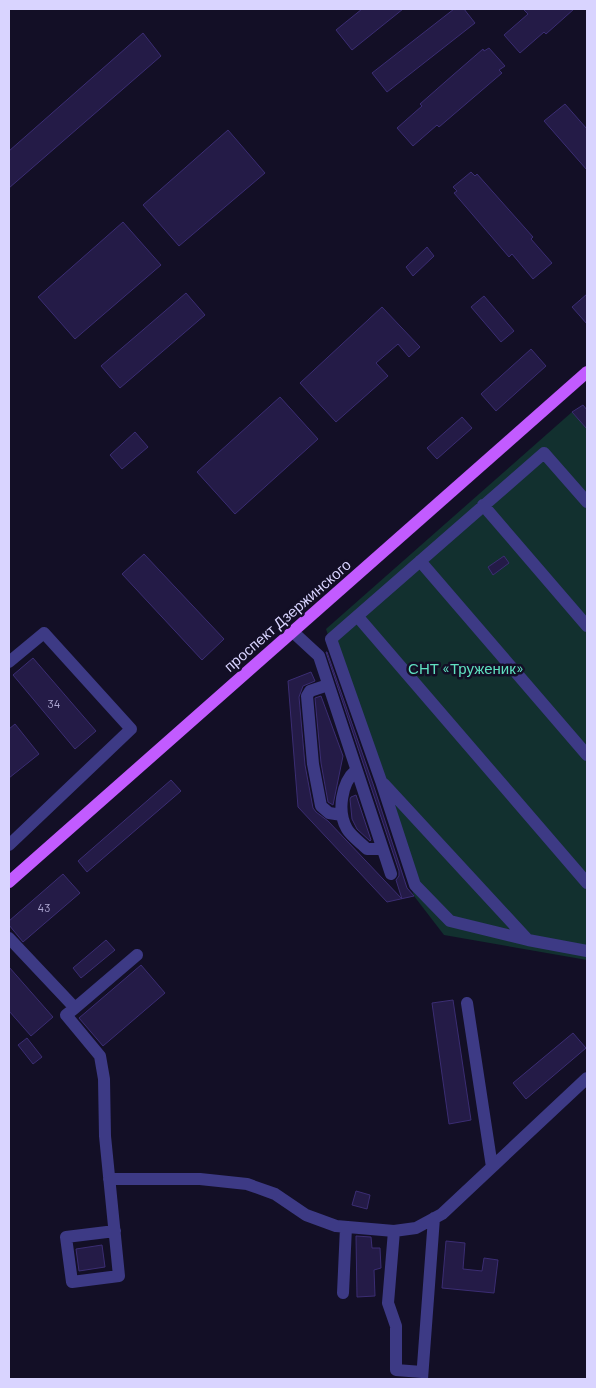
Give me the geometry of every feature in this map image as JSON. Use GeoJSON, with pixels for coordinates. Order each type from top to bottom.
{"type":"FeatureCollection","features":[{"type":"Feature","properties":{"kind":"main road","name":"проспект Дзержинского"},"geometry":{"type":"LineString","coordinates":[[9,882],[586,376]]}},
{"type":"Feature","properties":{"kind":"lane"},"geometry":{"type":"LineString","coordinates":[[587,502],[544,453],[331,639],[415,885],[450,921],[528,940],[587,951]]}},
{"type":"Feature","properties":{"kind":"lane"},"geometry":{"type":"LineString","coordinates":[[483,505],[587,626]]}},
{"type":"Feature","properties":{"kind":"lane"},"geometry":{"type":"LineString","coordinates":[[420,561],[587,755]]}},
{"type":"Feature","properties":{"kind":"lane"},"geometry":{"type":"LineString","coordinates":[[358,617],[587,883]]}},
{"type":"Feature","properties":{"kind":"lane"},"geometry":{"type":"LineString","coordinates":[[293,632],[319,656],[391,874]]}},
{"type":"Feature","properties":{"kind":"lane"},"geometry":{"type":"LineString","coordinates":[[9,662],[44,633],[131,729],[11,839]]}},
{"type":"Feature","properties":{"kind":"lane"},"geometry":{"type":"LineString","coordinates":[[328,686],[310,691],[307,696],[313,764],[320,806],[329,813],[342,815]]}},
{"type":"Feature","properties":{"kind":"lane"},"geometry":{"type":"LineString","coordinates":[[356,770],[349,776],[344,788],[342,815],[348,830],[367,849],[382,849]]}},
{"type":"Feature","properties":{"kind":"lane"},"geometry":{"type":"LineString","coordinates":[[381,781],[528,940]]}},
{"type":"Feature","properties":{"kind":"lane"},"geometry":{"type":"LineString","coordinates":[[9,938],[75,1008]]}},
{"type":"Feature","properties":{"kind":"lane"},"geometry":{"type":"LineString","coordinates":[[115,1231],[66,1237],[72,1282],[119,1276],[115,1231],[105,1136],[104,1079],[100,1056],[66,1015],[137,955]]}},
{"type":"Feature","properties":{"kind":"lane"},"geometry":{"type":"LineString","coordinates":[[467,1003],[492,1167]]}},
{"type":"Feature","properties":{"kind":"lane"},"geometry":{"type":"LineString","coordinates":[[109,1178],[200,1179],[246,1184],[275,1194],[306,1215],[336,1226],[394,1231],[416,1228],[442,1214],[587,1078]]}},
{"type":"Feature","properties":{"kind":"lane"},"geometry":{"type":"LineString","coordinates":[[394,1231],[388,1303],[396,1326],[396,1370],[422,1376],[434,1218]]}},
{"type":"Feature","properties":{"kind":"lane"},"geometry":{"type":"LineString","coordinates":[[343,1293],[346,1227]]}},
{"type":"Feature","properties":{"kind":"green space","name":"СНТ «Труженик»"},"geometry":{"type":"Polygon","coordinates":[[[572,412],[587,429],[587,960],[444,935],[414,896],[326,629],[572,412]]]}},
{"type":"Feature","properties":{"kind":"building"},"geometry":{"type":"Polygon","coordinates":[[[362,9],[403,9],[352,50],[336,30],[362,9]]]}},
{"type":"Feature","properties":{"kind":"building"},"geometry":{"type":"Polygon","coordinates":[[[454,9],[464,9],[475,23],[387,92],[372,73],[454,9]]]}},
{"type":"Feature","properties":{"kind":"building"},"geometry":{"type":"Polygon","coordinates":[[[523,9],[574,9],[546,34],[544,32],[520,53],[504,35],[528,14],[523,9]]]}},
{"type":"Feature","properties":{"kind":"building"},"geometry":{"type":"Polygon","coordinates":[[[143,33],[161,56],[9,188],[9,151],[143,33]]]}},
{"type":"Feature","properties":{"kind":"building"},"geometry":{"type":"Polygon","coordinates":[[[489,48],[505,66],[499,70],[502,73],[439,127],[437,125],[413,146],[397,128],[422,106],[420,104],[453,75],[483,49],[484,51],[489,48]]]}},
{"type":"Feature","properties":{"kind":"building"},"geometry":{"type":"Polygon","coordinates":[[[565,104],[587,129],[587,170],[544,121],[565,104]]]}},
{"type":"Feature","properties":{"kind":"building"},"geometry":{"type":"Polygon","coordinates":[[[228,130],[265,173],[179,246],[143,205],[228,130]]]}},
{"type":"Feature","properties":{"kind":"building"},"geometry":{"type":"Polygon","coordinates":[[[471,172],[475,176],[477,174],[533,237],[531,239],[552,263],[533,279],[512,254],[509,257],[454,193],[457,191],[453,187],[471,172]]]}},
{"type":"Feature","properties":{"kind":"building"},"geometry":{"type":"Polygon","coordinates":[[[123,222],[161,265],[75,339],[38,297],[123,222]]]}},
{"type":"Feature","properties":{"kind":"building"},"geometry":{"type":"Polygon","coordinates":[[[427,247],[434,256],[413,276],[406,267],[427,247]]]}},
{"type":"Feature","properties":{"kind":"building"},"geometry":{"type":"Polygon","coordinates":[[[186,293],[205,315],[120,388],[101,366],[186,293]]]}},
{"type":"Feature","properties":{"kind":"building"},"geometry":{"type":"Polygon","coordinates":[[[587,294],[587,324],[572,307],[587,294]]]}},
{"type":"Feature","properties":{"kind":"building"},"geometry":{"type":"Polygon","coordinates":[[[484,296],[514,331],[501,342],[471,307],[484,296]]]}},
{"type":"Feature","properties":{"kind":"building"},"geometry":{"type":"Polygon","coordinates":[[[382,307],[420,347],[409,357],[398,344],[376,363],[388,376],[336,422],[300,383],[382,307]]]}},
{"type":"Feature","properties":{"kind":"building"},"geometry":{"type":"Polygon","coordinates":[[[531,349],[546,366],[496,411],[481,394],[531,349]]]}},
{"type":"Feature","properties":{"kind":"building"},"geometry":{"type":"Polygon","coordinates":[[[280,397],[318,439],[235,514],[197,472],[280,397]]]}},
{"type":"Feature","properties":{"kind":"building"},"geometry":{"type":"Polygon","coordinates":[[[583,405],[587,410],[587,429],[572,412],[583,405]]]}},
{"type":"Feature","properties":{"kind":"building"},"geometry":{"type":"Polygon","coordinates":[[[462,417],[472,428],[437,459],[427,448],[462,417]]]}},
{"type":"Feature","properties":{"kind":"building"},"geometry":{"type":"Polygon","coordinates":[[[135,432],[148,447],[122,469],[110,455],[135,432]]]}},
{"type":"Feature","properties":{"kind":"building"},"geometry":{"type":"Polygon","coordinates":[[[144,554],[224,639],[202,660],[122,574],[144,554]]]}},
{"type":"Feature","properties":{"kind":"building"},"geometry":{"type":"Polygon","coordinates":[[[504,556],[509,563],[493,575],[488,567],[504,556]]]}},
{"type":"Feature","properties":{"kind":"building"},"geometry":{"type":"Polygon","coordinates":[[[326,652],[373,784],[407,888],[414,896],[402,899],[396,880],[399,876],[399,871],[326,652]]]}},
{"type":"Feature","properties":{"kind":"building"},"geometry":{"type":"Polygon","coordinates":[[[33,658],[96,731],[75,749],[13,675],[33,658]]]}},
{"type":"Feature","properties":{"kind":"building"},"geometry":{"type":"Polygon","coordinates":[[[311,672],[315,681],[303,686],[299,697],[305,765],[313,808],[328,821],[402,899],[387,902],[298,807],[288,681],[311,672]]]}},
{"type":"Feature","properties":{"kind":"building"},"geometry":{"type":"Polygon","coordinates":[[[321,696],[343,756],[333,805],[328,802],[321,763],[315,698],[321,696]]]}},
{"type":"Feature","properties":{"kind":"building"},"geometry":{"type":"Polygon","coordinates":[[[15,724],[39,754],[9,778],[9,729],[15,724]]]}},
{"type":"Feature","properties":{"kind":"building"},"geometry":{"type":"Polygon","coordinates":[[[171,780],[181,791],[87,872],[78,861],[171,780]]]}},
{"type":"Feature","properties":{"kind":"building"},"geometry":{"type":"Polygon","coordinates":[[[356,795],[370,841],[357,829],[352,819],[350,799],[356,795]]]}},
{"type":"Feature","properties":{"kind":"building"},"geometry":{"type":"Polygon","coordinates":[[[63,874],[80,893],[23,942],[9,925],[9,921],[63,874]]]}},
{"type":"Feature","properties":{"kind":"building"},"geometry":{"type":"Polygon","coordinates":[[[106,940],[115,950],[81,978],[73,968],[106,940]]]}},
{"type":"Feature","properties":{"kind":"building"},"geometry":{"type":"Polygon","coordinates":[[[141,965],[165,993],[103,1046],[79,1018],[141,965]]]}},
{"type":"Feature","properties":{"kind":"building"},"geometry":{"type":"Polygon","coordinates":[[[9,967],[53,1017],[31,1036],[9,1011],[9,967]]]}},
{"type":"Feature","properties":{"kind":"building"},"geometry":{"type":"Polygon","coordinates":[[[453,1000],[471,1120],[449,1124],[432,1003],[453,1000]]]}},
{"type":"Feature","properties":{"kind":"building"},"geometry":{"type":"Polygon","coordinates":[[[573,1033],[586,1048],[526,1099],[513,1083],[573,1033]]]}},
{"type":"Feature","properties":{"kind":"building"},"geometry":{"type":"Polygon","coordinates":[[[27,1038],[42,1057],[33,1064],[18,1045],[27,1038]]]}},
{"type":"Feature","properties":{"kind":"building"},"geometry":{"type":"Polygon","coordinates":[[[356,1191],[370,1195],[367,1209],[352,1205],[356,1191]]]}},
{"type":"Feature","properties":{"kind":"building"},"geometry":{"type":"Polygon","coordinates":[[[356,1236],[371,1237],[372,1248],[380,1248],[381,1268],[374,1270],[375,1296],[357,1297],[356,1236]]]}},
{"type":"Feature","properties":{"kind":"building"},"geometry":{"type":"Polygon","coordinates":[[[446,1241],[465,1243],[463,1269],[482,1271],[484,1258],[498,1260],[494,1293],[442,1288],[446,1241]]]}},
{"type":"Feature","properties":{"kind":"building"},"geometry":{"type":"Polygon","coordinates":[[[102,1245],[105,1267],[79,1271],[76,1249],[102,1245]]]}}]}
